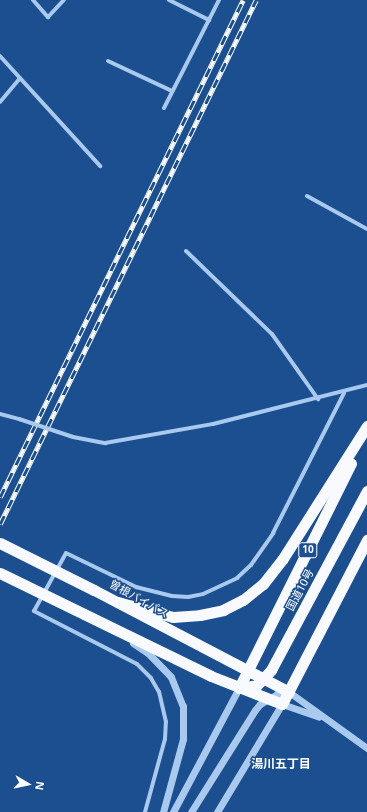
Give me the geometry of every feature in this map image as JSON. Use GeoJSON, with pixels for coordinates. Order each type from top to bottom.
{"type":"FeatureCollection","features":[{"type":"Feature","properties":{"kind":"highway"},"geometry":{"type":"LineString","coordinates":[[118,602],[173,617],[200,615],[223,610],[243,600],[263,584],[282,560],[367,426]]}},
{"type":"Feature","properties":{"kind":"highway","name":"10"},"geometry":{"type":"LineString","coordinates":[[239,688],[249,671],[367,430]]}},
{"type":"Feature","properties":{"kind":"highway","name":"国道10号"},"geometry":{"type":"LineString","coordinates":[[265,678],[280,655],[367,491]]}},
{"type":"Feature","properties":{"kind":"highway"},"geometry":{"type":"LineString","coordinates":[[0,573],[239,688],[267,700],[282,704],[367,540]]}},
{"type":"Feature","properties":{"kind":"highway","name":"曽根バイパス"},"geometry":{"type":"LineString","coordinates":[[0,544],[118,602],[265,678],[289,692]]}},
{"type":"Feature","properties":{"kind":"highway"},"geometry":{"type":"LineString","coordinates":[[239,688],[257,685],[265,678]]}},
{"type":"Feature","properties":{"kind":"street"},"geometry":{"type":"LineString","coordinates":[[33,0],[48,17],[64,0]]}},
{"type":"Feature","properties":{"kind":"street"},"geometry":{"type":"LineString","coordinates":[[169,0],[208,20]]}},
{"type":"Feature","properties":{"kind":"street"},"geometry":{"type":"LineString","coordinates":[[164,108],[219,0]]}},
{"type":"Feature","properties":{"kind":"street"},"geometry":{"type":"LineString","coordinates":[[0,56],[100,166]]}},
{"type":"Feature","properties":{"kind":"street"},"geometry":{"type":"LineString","coordinates":[[108,61],[172,91]]}},
{"type":"Feature","properties":{"kind":"street"},"geometry":{"type":"LineString","coordinates":[[0,102],[19,78]]}},
{"type":"Feature","properties":{"kind":"street"},"geometry":{"type":"LineString","coordinates":[[307,196],[367,229]]}},
{"type":"Feature","properties":{"kind":"street"},"geometry":{"type":"LineString","coordinates":[[186,251],[272,334],[318,398]]}},
{"type":"Feature","properties":{"kind":"street"},"geometry":{"type":"LineString","coordinates":[[0,414],[73,437],[105,443],[213,424],[344,393],[367,385]]}},
{"type":"Feature","properties":{"kind":"street"},"geometry":{"type":"LineString","coordinates":[[145,812],[165,739],[166,722],[159,692],[151,678],[137,664],[34,611],[66,553],[136,586],[172,596],[188,597],[203,594],[237,578],[251,565],[273,533],[344,393]]}},
{"type":"Feature","properties":{"kind":"street"},"geometry":{"type":"LineString","coordinates":[[110,627],[160,664],[178,689],[183,706],[183,739],[163,812]]}},
{"type":"Feature","properties":{"kind":"street"},"geometry":{"type":"LineString","coordinates":[[173,812],[239,688]]}},
{"type":"Feature","properties":{"kind":"street"},"geometry":{"type":"LineString","coordinates":[[191,812],[255,710],[267,700],[289,692],[367,748]]}},
{"type":"Feature","properties":{"kind":"street"},"geometry":{"type":"LineString","coordinates":[[217,812],[282,704],[325,719]]}},
{"type":"Feature","properties":{"kind":"railway"},"geometry":{"type":"LineString","coordinates":[[0,497],[243,0]]}},
{"type":"Feature","properties":{"kind":"railway"},"geometry":{"type":"LineString","coordinates":[[0,524],[256,0]]}},
{"type":"Feature","properties":{"kind":"district","name":"湯川五丁目"},"geometry":{"type":"Point","coordinates":[281,764]}}]}
